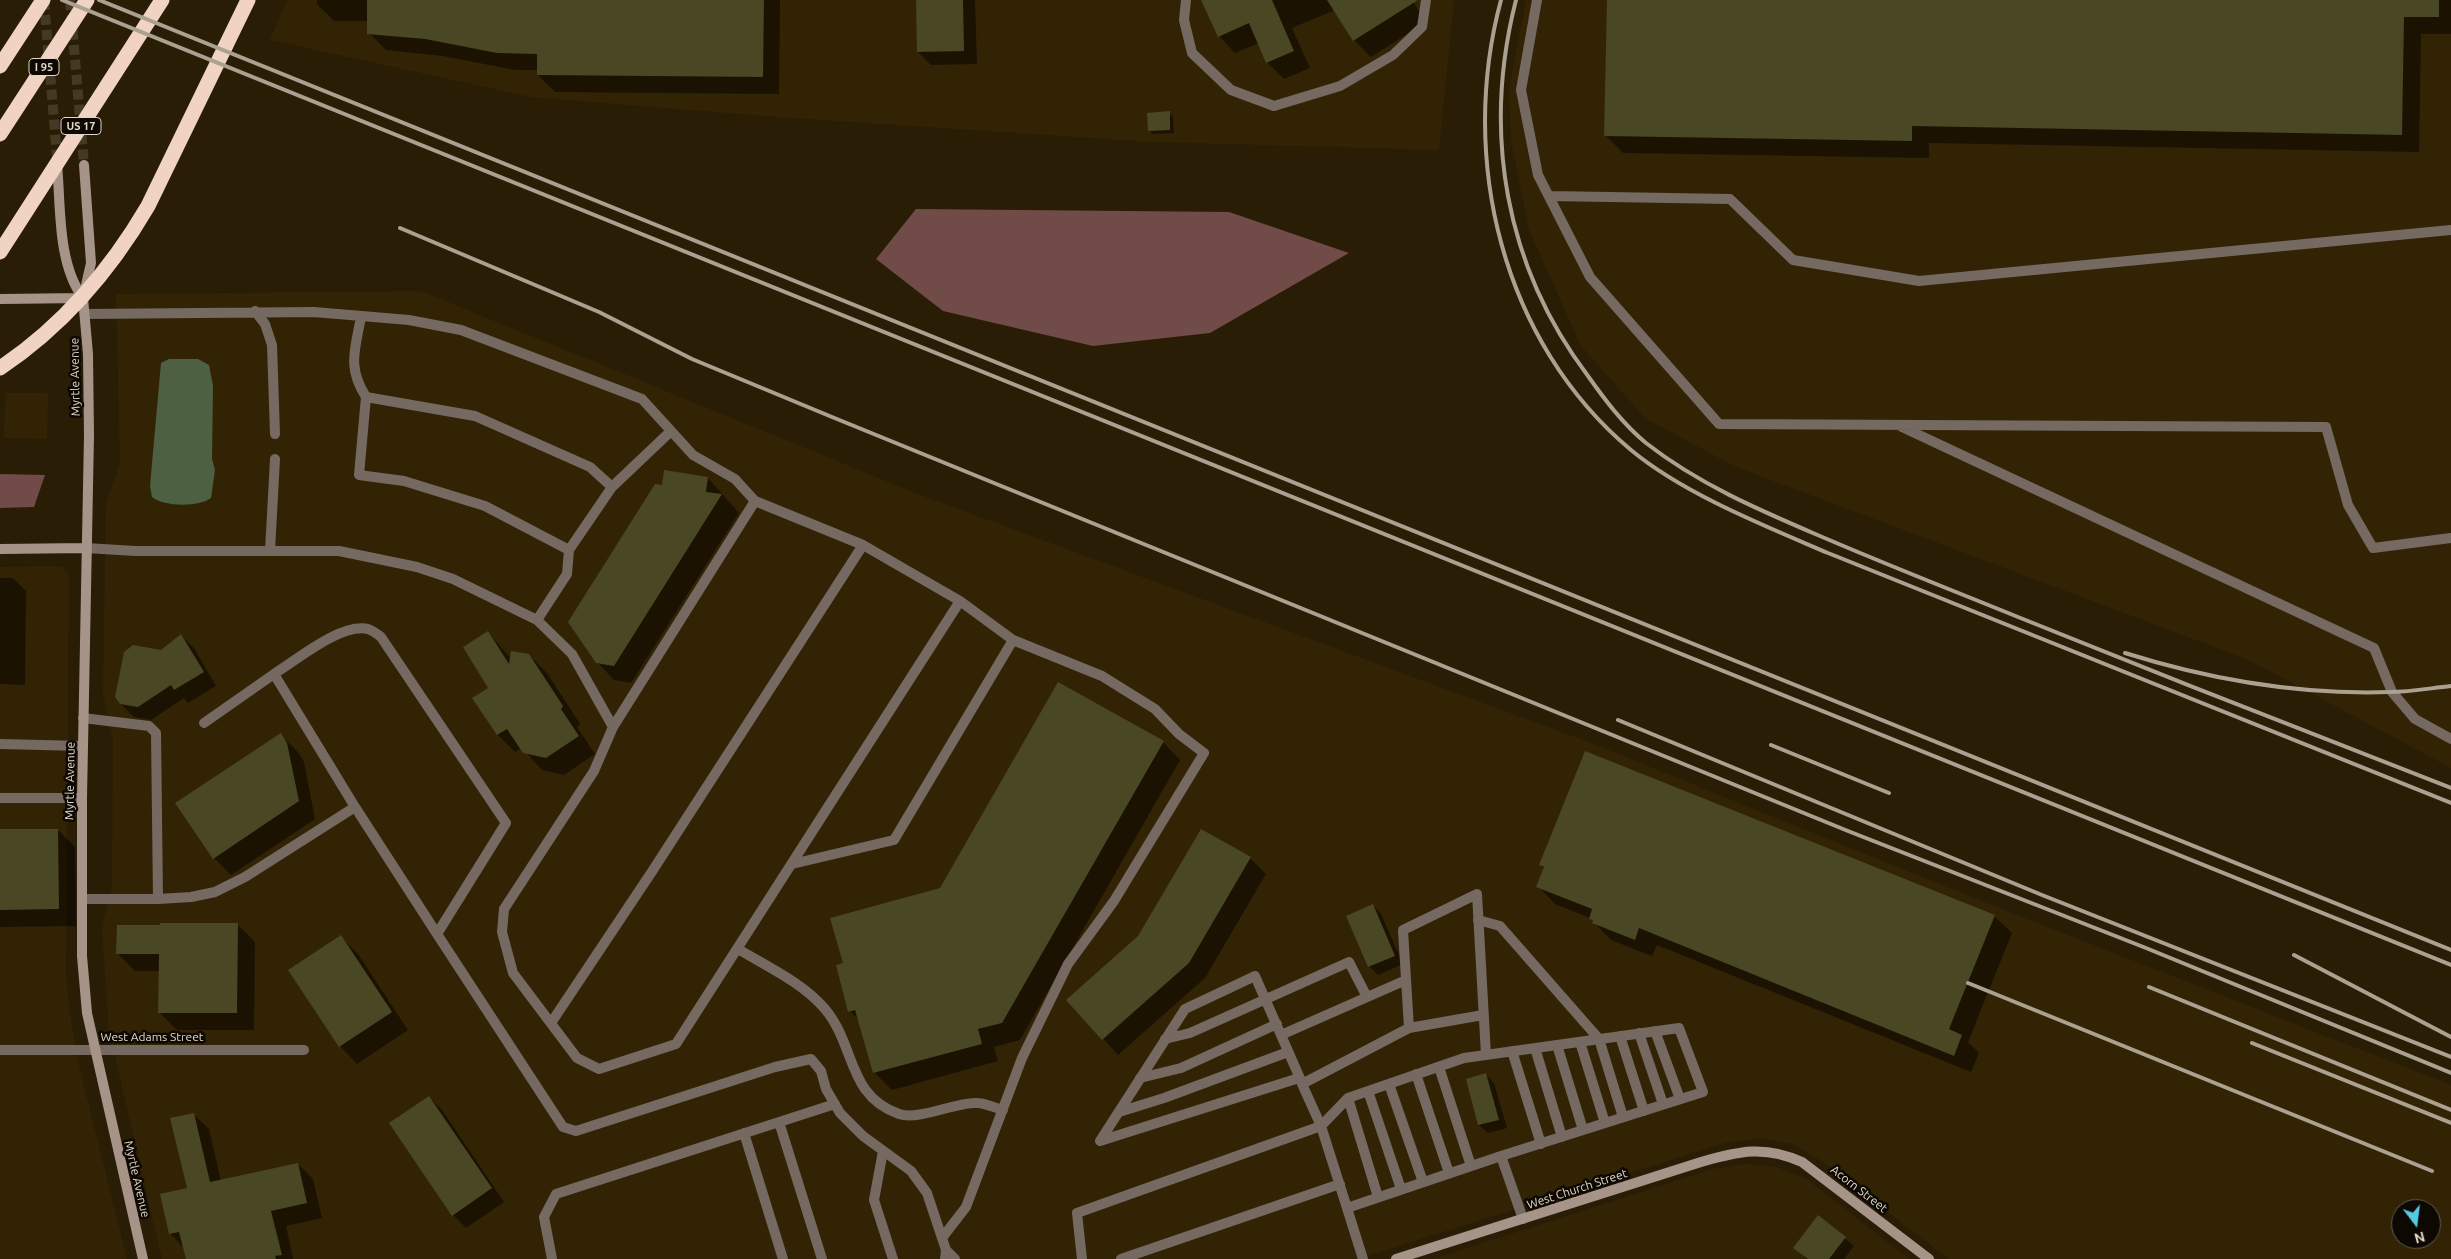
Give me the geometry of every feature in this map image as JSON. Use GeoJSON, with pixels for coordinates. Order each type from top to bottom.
{"type":"FeatureCollection","features":[{"type":"Feature","properties":{"kind":"highway"},"geometry":{"type":"LineString","coordinates":[[0,66],[43,0]]}},
{"type":"Feature","properties":{"kind":"highway","name":"I 95"},"geometry":{"type":"LineString","coordinates":[[0,134],[87,0]]}},
{"type":"Feature","properties":{"kind":"highway","name":"US 17"},"geometry":{"type":"LineString","coordinates":[[0,252],[162,0]]}},
{"type":"Feature","properties":{"kind":"highway"},"geometry":{"type":"LineString","coordinates":[[0,368],[48,332],[76,304],[102,275],[130,236],[148,206],[248,0]]}},
{"type":"Feature","properties":{"kind":"main road","name":"Myrtle Avenue"},"geometry":{"type":"LineString","coordinates":[[57,157],[66,263],[72,280],[83,298]]}},
{"type":"Feature","properties":{"kind":"main road","name":"Myrtle Avenue"},"geometry":{"type":"LineString","coordinates":[[84,165],[91,263],[83,298],[88,354],[89,426],[83,718],[82,956],[87,1013],[94,1049],[142,1259]]}},
{"type":"Feature","properties":{"kind":"main road"},"geometry":{"type":"LineString","coordinates":[[0,299],[83,298]]}},
{"type":"Feature","properties":{"kind":"main road"},"geometry":{"type":"LineString","coordinates":[[0,549],[86,548]]}},
{"type":"Feature","properties":{"kind":"main road","name":"West Church Street"},"geometry":{"type":"LineString","coordinates":[[1396,1259],[1725,1155],[1748,1150],[1766,1151]]}},
{"type":"Feature","properties":{"kind":"main road","name":"Acorn Street"},"geometry":{"type":"LineString","coordinates":[[1766,1151],[1785,1155],[1802,1162],[1928,1259]]}},
{"type":"Feature","properties":{"kind":"street"},"geometry":{"type":"LineString","coordinates":[[1186,0],[1184,20],[1192,53],[1231,90],[1274,106],[1340,86],[1392,55],[1422,27],[1426,0]]}},
{"type":"Feature","properties":{"kind":"street"},"geometry":{"type":"LineString","coordinates":[[1537,0],[1520,90],[1538,175],[1590,277],[1719,424],[2326,427],[2348,505],[2372,548],[2451,538]]}},
{"type":"Feature","properties":{"kind":"street"},"geometry":{"type":"LineString","coordinates":[[1549,196],[1730,199],[1793,260],[1919,281],[2451,230]]}},
{"type":"Feature","properties":{"kind":"street"},"geometry":{"type":"LineString","coordinates":[[85,314],[254,311],[314,312],[409,320],[461,330],[642,399],[693,456],[735,479],[755,501],[863,545],[960,601],[1013,640],[1102,676],[1154,709],[1179,734],[1204,753],[1114,901],[1068,964],[1022,1058],[966,1208],[942,1238]]}},
{"type":"Feature","properties":{"kind":"street"},"geometry":{"type":"LineString","coordinates":[[254,311],[265,324],[272,345],[275,434]]}},
{"type":"Feature","properties":{"kind":"street"},"geometry":{"type":"LineString","coordinates":[[361,317],[354,366],[355,376],[366,397],[359,475],[404,482],[485,506],[569,550]]}},
{"type":"Feature","properties":{"kind":"street"},"geometry":{"type":"LineString","coordinates":[[366,397],[475,416],[590,467],[612,487]]}},
{"type":"Feature","properties":{"kind":"street"},"geometry":{"type":"LineString","coordinates":[[1899,425],[2374,648],[2392,692],[2415,719],[2451,739]]}},
{"type":"Feature","properties":{"kind":"street"},"geometry":{"type":"LineString","coordinates":[[537,620],[567,574],[569,550],[612,487],[671,431]]}},
{"type":"Feature","properties":{"kind":"street"},"geometry":{"type":"LineString","coordinates":[[270,551],[276,459]]}},
{"type":"Feature","properties":{"kind":"street"},"geometry":{"type":"LineString","coordinates":[[755,501],[613,727],[594,771],[504,909],[502,932],[513,973],[577,1058],[599,1069],[676,1044],[960,601]]}},
{"type":"Feature","properties":{"kind":"street"},"geometry":{"type":"LineString","coordinates":[[551,1023],[653,870],[863,545]]}},
{"type":"Feature","properties":{"kind":"street"},"geometry":{"type":"LineString","coordinates":[[86,548],[135,551],[339,551],[417,567],[453,579],[537,620],[572,654],[613,727]]}},
{"type":"Feature","properties":{"kind":"street"},"geometry":{"type":"LineString","coordinates":[[204,723],[274,674],[334,636],[356,629],[369,629],[381,637],[506,823],[437,934]]}},
{"type":"Feature","properties":{"kind":"street"},"geometry":{"type":"LineString","coordinates":[[792,864],[894,840],[1013,640]]}},
{"type":"Feature","properties":{"kind":"street"},"geometry":{"type":"LineString","coordinates":[[274,674],[355,807],[563,1127],[576,1131],[767,1069],[811,1059],[821,1071],[826,1088],[840,1113],[863,1136],[911,1171],[927,1193],[946,1255],[955,1259]]}},
{"type":"Feature","properties":{"kind":"street"},"geometry":{"type":"LineString","coordinates":[[83,718],[150,726],[156,732],[158,899]]}},
{"type":"Feature","properties":{"kind":"street"},"geometry":{"type":"LineString","coordinates":[[0,744],[83,746]]}},
{"type":"Feature","properties":{"kind":"street"},"geometry":{"type":"LineString","coordinates":[[0,798],[82,798]]}},
{"type":"Feature","properties":{"kind":"street"},"geometry":{"type":"LineString","coordinates":[[82,899],[158,899],[191,897],[214,892],[245,877],[355,807]]}},
{"type":"Feature","properties":{"kind":"street"},"geometry":{"type":"LineString","coordinates":[[1408,1028],[1403,930],[1477,894],[1486,1055]]}},
{"type":"Feature","properties":{"kind":"street"},"geometry":{"type":"LineString","coordinates":[[1478,920],[1500,926],[1599,1039],[1623,1117]]}},
{"type":"Feature","properties":{"kind":"street"},"geometry":{"type":"LineString","coordinates":[[738,949],[811,993],[837,1025],[857,1078],[864,1091],[880,1105],[901,1115],[935,1112],[976,1102],[1003,1110]]}},
{"type":"Feature","properties":{"kind":"street"},"geometry":{"type":"LineString","coordinates":[[1165,1039],[1190,1032],[1349,962],[1367,997]]}},
{"type":"Feature","properties":{"kind":"street"},"geometry":{"type":"LineString","coordinates":[[1363,1259],[1321,1126],[1301,1081],[1288,1052],[1277,1024],[1255,976],[1184,1009],[1100,1141],[1301,1081],[1408,1028],[1483,1015]]}},
{"type":"Feature","properties":{"kind":"street"},"geometry":{"type":"LineString","coordinates":[[1281,1035],[1406,980]]}},
{"type":"Feature","properties":{"kind":"street"},"geometry":{"type":"LineString","coordinates":[[1140,1078],[1181,1068],[1277,1024]]}},
{"type":"Feature","properties":{"kind":"street"},"geometry":{"type":"LineString","coordinates":[[1082,1259],[1077,1213],[1321,1126],[1348,1098],[1464,1058],[1679,1028],[1703,1092],[1449,1173],[1348,1208]]}},
{"type":"Feature","properties":{"kind":"street"},"geometry":{"type":"LineString","coordinates":[[1655,1031],[1680,1099]]}},
{"type":"Feature","properties":{"kind":"street"},"geometry":{"type":"LineString","coordinates":[[1639,1033],[1663,1104]]}},
{"type":"Feature","properties":{"kind":"street"},"geometry":{"type":"LineString","coordinates":[[1620,1036],[1644,1110]]}},
{"type":"Feature","properties":{"kind":"street"},"geometry":{"type":"LineString","coordinates":[[1580,1042],[1605,1123]]}},
{"type":"Feature","properties":{"kind":"street"},"geometry":{"type":"LineString","coordinates":[[1557,1045],[1583,1130]]}},
{"type":"Feature","properties":{"kind":"street"},"geometry":{"type":"LineString","coordinates":[[1535,1048],[1562,1137]]}},
{"type":"Feature","properties":{"kind":"street","name":"West Adams Street"},"geometry":{"type":"LineString","coordinates":[[0,1050],[304,1050]]}},
{"type":"Feature","properties":{"kind":"street"},"geometry":{"type":"LineString","coordinates":[[1512,1051],[1541,1144]]}},
{"type":"Feature","properties":{"kind":"street"},"geometry":{"type":"LineString","coordinates":[[1119,1112],[1164,1098],[1288,1052]]}},
{"type":"Feature","properties":{"kind":"street"},"geometry":{"type":"LineString","coordinates":[[1440,1067],[1471,1166]]}},
{"type":"Feature","properties":{"kind":"street"},"geometry":{"type":"LineString","coordinates":[[1416,1074],[1449,1173]]}},
{"type":"Feature","properties":{"kind":"street"},"geometry":{"type":"LineString","coordinates":[[1389,1084],[1423,1182]]}},
{"type":"Feature","properties":{"kind":"street"},"geometry":{"type":"LineString","coordinates":[[1368,1091],[1401,1189]]}},
{"type":"Feature","properties":{"kind":"street"},"geometry":{"type":"LineString","coordinates":[[1348,1098],[1378,1197]]}},
{"type":"Feature","properties":{"kind":"street"},"geometry":{"type":"LineString","coordinates":[[552,1259],[544,1217],[556,1194],[835,1104]]}},
{"type":"Feature","properties":{"kind":"street"},"geometry":{"type":"LineString","coordinates":[[779,1122],[822,1259]]}},
{"type":"Feature","properties":{"kind":"street"},"geometry":{"type":"LineString","coordinates":[[744,1134],[783,1259]]}},
{"type":"Feature","properties":{"kind":"street"},"geometry":{"type":"LineString","coordinates":[[883,1151],[874,1200],[893,1259]]}},
{"type":"Feature","properties":{"kind":"street"},"geometry":{"type":"LineString","coordinates":[[1502,1156],[1523,1219]]}},
{"type":"Feature","properties":{"kind":"street"},"geometry":{"type":"LineString","coordinates":[[1120,1259],[1340,1184]]}},
{"type":"Feature","properties":{"kind":"shaded area"},"geometry":{"type":"Polygon","coordinates":[[[287,0],[1454,0],[1439,150],[1153,142],[776,117],[531,97],[270,40],[287,0]]]}},
{"type":"Feature","properties":{"kind":"shaded area"},"geometry":{"type":"Polygon","coordinates":[[[1526,0],[2451,0],[2451,768],[2249,660],[1736,467],[1646,419],[1581,346],[1529,230],[1511,140],[1509,90],[1526,0]]]}},
{"type":"Feature","properties":{"kind":"shaded area"},"geometry":{"type":"Polygon","coordinates":[[[916,209],[1229,212],[1349,253],[1210,333],[1093,346],[943,311],[876,259],[916,209]]]}},
{"type":"Feature","properties":{"kind":"shaded area"},"geometry":{"type":"Polygon","coordinates":[[[421,291],[918,494],[1586,741],[1999,908],[2451,1085],[2451,1259],[1949,1259],[1823,1162],[1793,1144],[1761,1138],[1725,1143],[1358,1259],[162,1259],[109,1031],[102,927],[112,886],[113,740],[103,694],[106,502],[120,463],[116,294],[421,291]]]}},
{"type":"Feature","properties":{"kind":"shaded area"},"geometry":{"type":"Polygon","coordinates":[[[169,359],[198,359],[209,365],[213,386],[212,459],[215,470],[211,498],[198,503],[182,505],[165,503],[152,497],[150,486],[161,363],[169,359]]]}},
{"type":"Feature","properties":{"kind":"shaded area"},"geometry":{"type":"Polygon","coordinates":[[[5,393],[48,393],[47,439],[4,438],[5,393]]]}},
{"type":"Feature","properties":{"kind":"shaded area"},"geometry":{"type":"Polygon","coordinates":[[[0,474],[45,475],[34,507],[0,508],[0,474]]]}},
{"type":"Feature","properties":{"kind":"shaded area"},"geometry":{"type":"Polygon","coordinates":[[[0,567],[63,567],[69,575],[66,971],[69,1008],[78,1061],[127,1259],[0,1259],[0,567]]]}},
{"type":"Feature","properties":{"kind":"shaded area"},"geometry":{"type":"Polygon","coordinates":[[[1744,1164],[1777,1167],[1808,1180],[1909,1259],[1433,1259],[1713,1169],[1744,1164]]]}},
{"type":"Feature","properties":{"kind":"building"},"geometry":{"type":"Polygon","coordinates":[[[367,0],[764,0],[763,77],[537,75],[537,54],[497,53],[425,39],[367,34],[367,0]]]}},
{"type":"Feature","properties":{"kind":"building"},"geometry":{"type":"Polygon","coordinates":[[[916,0],[963,0],[964,51],[917,52],[916,0]]]}},
{"type":"Feature","properties":{"kind":"building"},"geometry":{"type":"Polygon","coordinates":[[[1201,0],[1272,0],[1294,51],[1266,63],[1249,23],[1218,37],[1201,0]]]}},
{"type":"Feature","properties":{"kind":"building"},"geometry":{"type":"Polygon","coordinates":[[[1327,0],[1418,0],[1353,41],[1327,0]]]}},
{"type":"Feature","properties":{"kind":"building"},"geometry":{"type":"Polygon","coordinates":[[[1607,0],[2439,0],[2439,17],[2404,17],[2402,135],[1912,126],[1912,141],[1604,136],[1607,0]]]}},
{"type":"Feature","properties":{"kind":"building"},"geometry":{"type":"Polygon","coordinates":[[[1170,111],[1170,130],[1148,131],[1147,113],[1170,111]]]}},
{"type":"Feature","properties":{"kind":"building"},"geometry":{"type":"Polygon","coordinates":[[[664,470],[708,477],[706,492],[722,494],[614,666],[596,663],[568,622],[655,484],[662,485],[664,470]]]}},
{"type":"Feature","properties":{"kind":"building"},"geometry":{"type":"Polygon","coordinates":[[[488,631],[509,664],[511,651],[529,654],[563,706],[561,709],[579,736],[546,758],[523,753],[507,729],[497,735],[472,698],[488,688],[463,647],[488,631]]]}},
{"type":"Feature","properties":{"kind":"building"},"geometry":{"type":"Polygon","coordinates":[[[181,634],[204,672],[174,690],[171,685],[138,707],[120,704],[115,697],[124,652],[133,645],[161,650],[181,634]]]}},
{"type":"Feature","properties":{"kind":"building"},"geometry":{"type":"Polygon","coordinates":[[[1058,682],[1164,741],[1002,1023],[978,1029],[982,1044],[873,1073],[855,1010],[848,1012],[836,965],[843,963],[830,918],[940,888],[1058,682]]]}},
{"type":"Feature","properties":{"kind":"building"},"geometry":{"type":"Polygon","coordinates":[[[281,733],[287,743],[299,801],[213,859],[175,803],[281,733]]]}},
{"type":"Feature","properties":{"kind":"building"},"geometry":{"type":"Polygon","coordinates":[[[1585,751],[1995,915],[1949,1029],[1962,1035],[1954,1056],[1639,928],[1635,940],[1592,923],[1593,920],[1589,919],[1592,909],[1536,887],[1544,867],[1539,865],[1585,751]]]}},
{"type":"Feature","properties":{"kind":"building"},"geometry":{"type":"Polygon","coordinates":[[[0,829],[58,829],[59,909],[0,910],[0,829]]]}},
{"type":"Feature","properties":{"kind":"building"},"geometry":{"type":"Polygon","coordinates":[[[1201,829],[1251,857],[1189,963],[1102,1040],[1066,1000],[1138,936],[1201,829]]]}},
{"type":"Feature","properties":{"kind":"building"},"geometry":{"type":"Polygon","coordinates":[[[1373,904],[1395,956],[1368,967],[1346,916],[1373,904]]]}},
{"type":"Feature","properties":{"kind":"building"},"geometry":{"type":"Polygon","coordinates":[[[160,923],[238,923],[237,1013],[158,1013],[159,954],[116,954],[117,925],[160,925],[160,923]]]}},
{"type":"Feature","properties":{"kind":"building"},"geometry":{"type":"Polygon","coordinates":[[[341,935],[392,1012],[339,1047],[288,970],[341,935]]]}},
{"type":"Feature","properties":{"kind":"building"},"geometry":{"type":"Polygon","coordinates":[[[1486,1073],[1499,1120],[1478,1125],[1466,1079],[1486,1073]]]}},
{"type":"Feature","properties":{"kind":"building"},"geometry":{"type":"Polygon","coordinates":[[[429,1096],[492,1188],[452,1216],[389,1123],[429,1096]]]}},
{"type":"Feature","properties":{"kind":"building"},"geometry":{"type":"Polygon","coordinates":[[[194,1113],[210,1182],[298,1163],[307,1203],[271,1211],[282,1255],[275,1256],[276,1259],[186,1259],[179,1232],[169,1234],[160,1194],[187,1188],[170,1118],[194,1113]]]}},
{"type":"Feature","properties":{"kind":"building"},"geometry":{"type":"Polygon","coordinates":[[[1818,1215],[1846,1237],[1829,1259],[1808,1259],[1793,1248],[1818,1215]]]}},
{"type":"Feature","properties":{"kind":"tunnel"},"geometry":{"type":"LineString","coordinates":[[44,0],[57,157]]}},
{"type":"Feature","properties":{"kind":"tunnel"},"geometry":{"type":"LineString","coordinates":[[70,0],[84,165]]}},
{"type":"Feature","properties":{"kind":"railway"},"geometry":{"type":"LineString","coordinates":[[62,0],[2451,965]]}},
{"type":"Feature","properties":{"kind":"railway"},"geometry":{"type":"LineString","coordinates":[[99,0],[2451,950]]}},
{"type":"Feature","properties":{"kind":"railway"},"geometry":{"type":"LineString","coordinates":[[1501,0],[1489,61],[1485,122],[1489,184],[1501,244],[1522,302],[1550,356],[1587,406],[1631,450],[1652,466],[1700,495],[1778,532],[2451,803]]}},
{"type":"Feature","properties":{"kind":"railway"},"geometry":{"type":"LineString","coordinates":[[1516,0],[1506,50],[1501,99],[1502,148],[1508,197],[1520,244],[1537,290],[1560,334],[1608,403],[1622,420],[1646,443],[1711,485],[1803,529],[2072,639],[2451,788]]}},
{"type":"Feature","properties":{"kind":"railway"},"geometry":{"type":"LineString","coordinates":[[400,228],[599,312],[692,359],[832,417],[1848,831],[2146,948],[2451,1073]]}},
{"type":"Feature","properties":{"kind":"railway"},"geometry":{"type":"LineString","coordinates":[[2125,653],[2190,671],[2256,684],[2289,688],[2323,691],[2390,692],[2451,686]]}},
{"type":"Feature","properties":{"kind":"railway"},"geometry":{"type":"LineString","coordinates":[[1618,720],[2042,895],[2451,1057]]}},
{"type":"Feature","properties":{"kind":"railway"},"geometry":{"type":"LineString","coordinates":[[1771,745],[1889,793]]}},
{"type":"Feature","properties":{"kind":"railway"},"geometry":{"type":"LineString","coordinates":[[2294,955],[2451,1037]]}},
{"type":"Feature","properties":{"kind":"railway"},"geometry":{"type":"LineString","coordinates":[[1968,983],[2432,1171]]}},
{"type":"Feature","properties":{"kind":"railway"},"geometry":{"type":"LineString","coordinates":[[2149,987],[2451,1110]]}},
{"type":"Feature","properties":{"kind":"railway"},"geometry":{"type":"LineString","coordinates":[[2252,1043],[2451,1123]]}}]}
